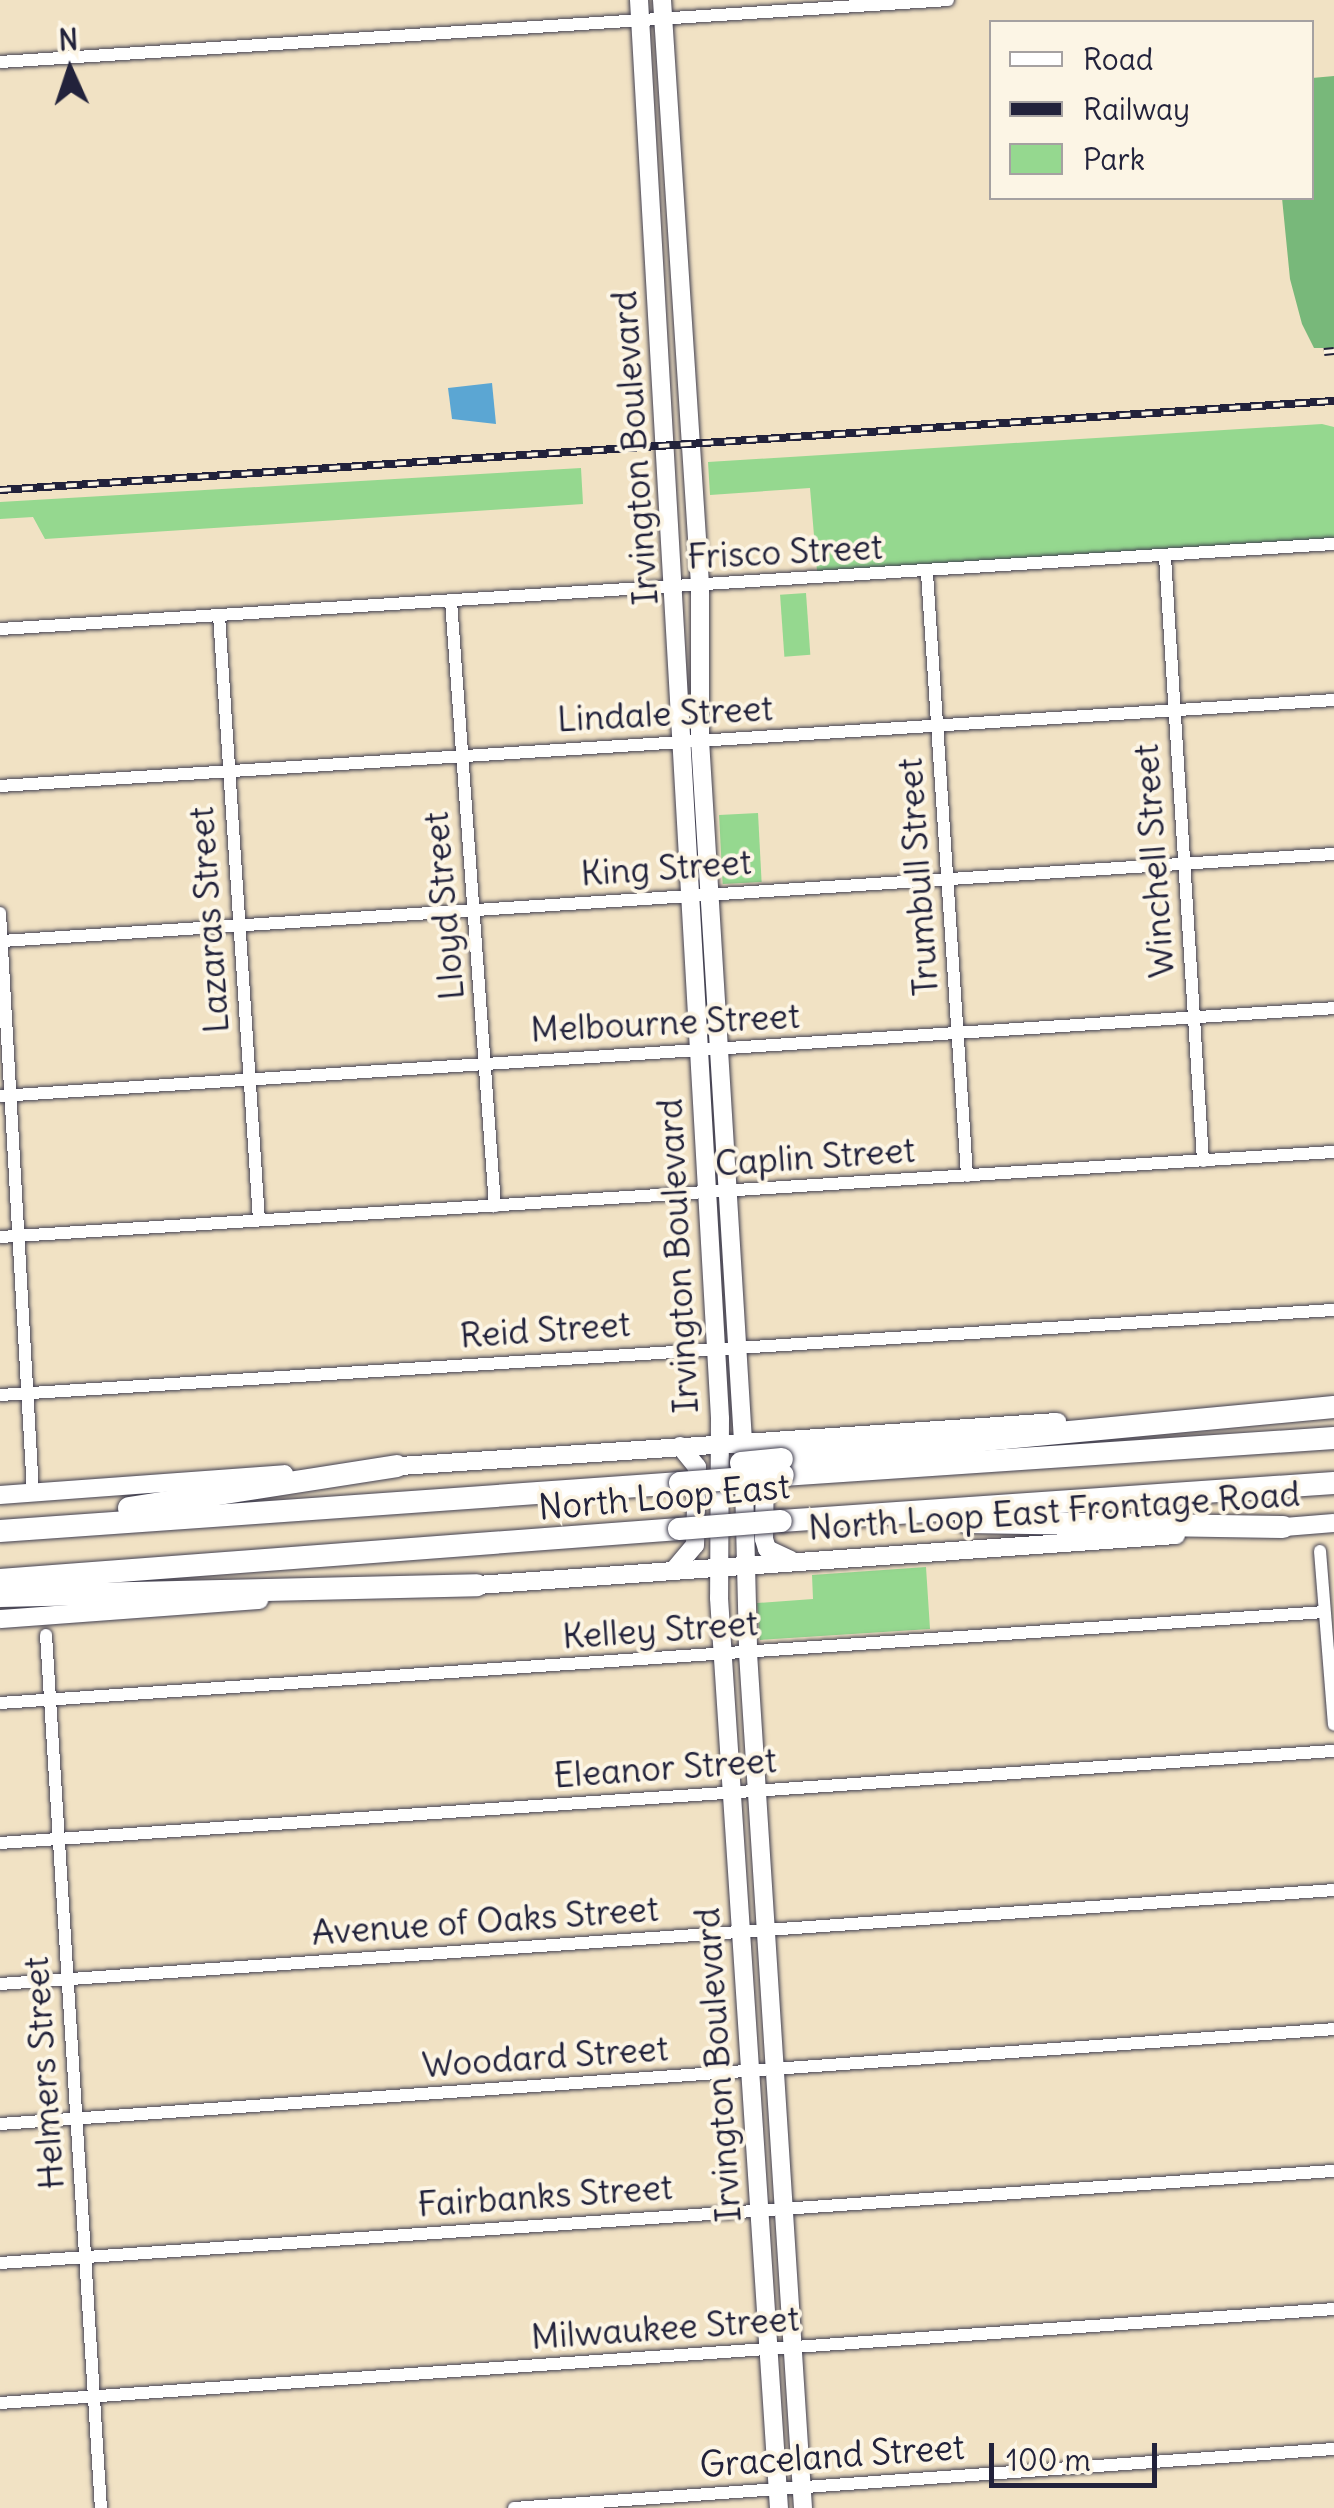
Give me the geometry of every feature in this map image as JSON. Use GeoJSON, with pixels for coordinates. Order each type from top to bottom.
{"type":"FeatureCollection","features":[{"type":"Feature","properties":{"kind":"highway"},"geometry":{"type":"LineString","coordinates":[[782,1467],[1334,1406]]}},
{"type":"Feature","properties":{"kind":"highway","name":"North Loop East"},"geometry":{"type":"LineString","coordinates":[[0,1527],[636,1486],[680,1465],[782,1467],[1333,1438]]}},
{"type":"Feature","properties":{"kind":"highway"},"geometry":{"type":"LineString","coordinates":[[0,1527],[397,1466]]}},
{"type":"Feature","properties":{"kind":"highway","name":"North Loop East"},"geometry":{"type":"LineString","coordinates":[[0,1580],[1334,1483]]}},
{"type":"Feature","properties":{"kind":"highway"},"geometry":{"type":"LineString","coordinates":[[812,1519],[1283,1527]]}},
{"type":"Feature","properties":{"kind":"highway"},"geometry":{"type":"LineString","coordinates":[[0,1596],[477,1585]]}},
{"type":"Feature","properties":{"kind":"main road","name":"Irvington Boulevard"},"geometry":{"type":"LineString","coordinates":[[662,9],[700,585],[700,740],[743,1442],[748,1653],[803,2508]]}},
{"type":"Feature","properties":{"kind":"main road","name":"Irvington Boulevard"},"geometry":{"type":"LineString","coordinates":[[640,10],[675,586],[677,742],[716,1348],[724,1654],[778,2499]]}},
{"type":"Feature","properties":{"kind":"main road"},"geometry":{"type":"LineString","coordinates":[[648,139],[670,136]]}},
{"type":"Feature","properties":{"kind":"main road"},"geometry":{"type":"LineString","coordinates":[[655,253],[678,252]]}},
{"type":"Feature","properties":{"kind":"main road"},"geometry":{"type":"LineString","coordinates":[[662,401],[686,399]]}},
{"type":"Feature","properties":{"kind":"main road"},"geometry":{"type":"LineString","coordinates":[[671,536],[696,535]]}},
{"type":"Feature","properties":{"kind":"main road"},"geometry":{"type":"LineString","coordinates":[[680,1465],[720,1443],[1334,1406]]}},
{"type":"Feature","properties":{"kind":"main road"},"geometry":{"type":"LineString","coordinates":[[795,1562],[775,1555],[764,1539],[768,1455],[797,1439]]}},
{"type":"Feature","properties":{"kind":"main road"},"geometry":{"type":"LineString","coordinates":[[0,1495],[397,1466],[697,1467],[695,1545],[672,1571]]}},
{"type":"Feature","properties":{"kind":"main road","name":"North Loop East Frontage Road"},"geometry":{"type":"LineString","coordinates":[[0,1619],[1334,1523]]}},
{"type":"Feature","properties":{"kind":"street"},"geometry":{"type":"LineString","coordinates":[[0,62],[640,10],[948,0]]}},
{"type":"Feature","properties":{"kind":"street","name":"Frisco Street"},"geometry":{"type":"LineString","coordinates":[[0,629],[927,573],[1334,544]]}},
{"type":"Feature","properties":{"kind":"street","name":"Winchell Street"},"geometry":{"type":"LineString","coordinates":[[1165,557],[1203,1160]]}},
{"type":"Feature","properties":{"kind":"street","name":"Trumbull Street"},"geometry":{"type":"LineString","coordinates":[[927,573],[967,1176]]}},
{"type":"Feature","properties":{"kind":"street","name":"Lloyd Street"},"geometry":{"type":"LineString","coordinates":[[451,601],[496,1206]]}},
{"type":"Feature","properties":{"kind":"street","name":"Lazaras Street"},"geometry":{"type":"LineString","coordinates":[[219,615],[260,1220]]}},
{"type":"Feature","properties":{"kind":"street","name":"Lindale Street"},"geometry":{"type":"LineString","coordinates":[[0,786],[1334,700]]}},
{"type":"Feature","properties":{"kind":"street","name":"King Street"},"geometry":{"type":"LineString","coordinates":[[2,941],[1334,854]]}},
{"type":"Feature","properties":{"kind":"street"},"geometry":{"type":"LineString","coordinates":[[0,913],[6,1095],[20,1236],[33,1492]]}},
{"type":"Feature","properties":{"kind":"street","name":"Melbourne Street"},"geometry":{"type":"LineString","coordinates":[[6,1095],[1334,1008]]}},
{"type":"Feature","properties":{"kind":"street","name":"Caplin Street"},"geometry":{"type":"LineString","coordinates":[[0,1237],[1334,1152]]}},
{"type":"Feature","properties":{"kind":"street","name":"Reid Street"},"geometry":{"type":"LineString","coordinates":[[0,1395],[1334,1310]]}},
{"type":"Feature","properties":{"kind":"street"},"geometry":{"type":"LineString","coordinates":[[1320,1551],[1334,1724]]}},
{"type":"Feature","properties":{"kind":"street","name":"Kelley Street"},"geometry":{"type":"LineString","coordinates":[[0,1703],[1323,1612]]}},
{"type":"Feature","properties":{"kind":"street","name":"Helmers Street"},"geometry":{"type":"LineString","coordinates":[[46,1634],[101,2508]]}},
{"type":"Feature","properties":{"kind":"street","name":"Eleanor Street"},"geometry":{"type":"LineString","coordinates":[[0,1843],[1334,1751]]}},
{"type":"Feature","properties":{"kind":"street","name":"Avenue of Oaks Street"},"geometry":{"type":"LineString","coordinates":[[0,1984],[1334,1890]]}},
{"type":"Feature","properties":{"kind":"street","name":"Woodard Street"},"geometry":{"type":"LineString","coordinates":[[0,2124],[1334,2029]]}},
{"type":"Feature","properties":{"kind":"street","name":"Fairbanks Street"},"geometry":{"type":"LineString","coordinates":[[0,2263],[1334,2171]]}},
{"type":"Feature","properties":{"kind":"street","name":"Milwaukee Street"},"geometry":{"type":"LineString","coordinates":[[0,2404],[1334,2309]]}},
{"type":"Feature","properties":{"kind":"street","name":"Graceland Street"},"geometry":{"type":"LineString","coordinates":[[514,2508],[778,2499],[802,2488],[1334,2448]]}},
{"type":"Feature","properties":{"kind":"green space"},"geometry":{"type":"Polygon","coordinates":[[[1334,76],[1334,348],[1314,348],[1302,324],[1290,279],[1282,200],[1314,200],[1314,78],[1334,76]]]}},
{"type":"Feature","properties":{"kind":"green space"},"geometry":{"type":"Polygon","coordinates":[[[1322,424],[1334,427],[1334,540],[817,571],[810,488],[710,495],[708,462],[1322,424]]]}},
{"type":"Feature","properties":{"kind":"green space"},"geometry":{"type":"Polygon","coordinates":[[[581,468],[583,504],[45,539],[33,517],[0,519],[0,502],[581,468]]]}},
{"type":"Feature","properties":{"kind":"green space"},"geometry":{"type":"Polygon","coordinates":[[[806,593],[810,655],[784,657],[780,595],[806,593]]]}},
{"type":"Feature","properties":{"kind":"green space"},"geometry":{"type":"Polygon","coordinates":[[[758,813],[762,882],[723,884],[719,815],[758,813]]]}},
{"type":"Feature","properties":{"kind":"green space"},"geometry":{"type":"Polygon","coordinates":[[[926,1567],[930,1629],[760,1640],[757,1603],[813,1599],[812,1575],[926,1567]]]}},
{"type":"Feature","properties":{"kind":"water"},"geometry":{"type":"Polygon","coordinates":[[[492,383],[496,424],[452,419],[448,388],[492,383]]]}},
{"type":"Feature","properties":{"kind":"railway"},"geometry":{"type":"LineString","coordinates":[[1324,352],[1334,351]]}},
{"type":"Feature","properties":{"kind":"railway"},"geometry":{"type":"LineString","coordinates":[[0,490],[1334,401]]}}]}
